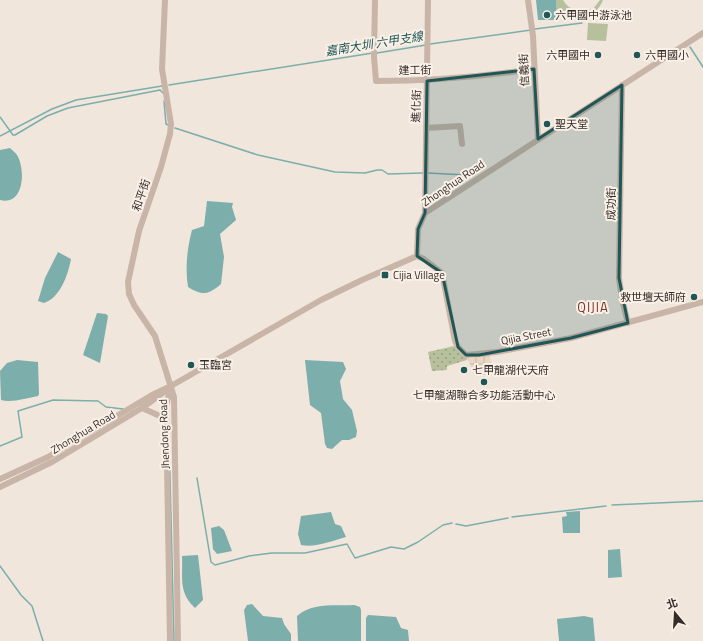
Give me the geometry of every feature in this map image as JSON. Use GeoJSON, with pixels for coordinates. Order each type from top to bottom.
{"type":"FeatureCollection","features":[{"type":"Feature","properties":{"kind":"street","name":"和平街"},"geometry":{"type":"LineString","coordinates":[[165,0],[162,69],[171,124],[170,134],[162,166],[139,231],[128,282],[129,294],[134,305],[154,336],[171,386]]}},
{"type":"Feature","properties":{"kind":"street","name":"建工街"},"geometry":{"type":"LineString","coordinates":[[376,0],[374,53],[376,81],[427,81],[479,77],[534,69]]}},
{"type":"Feature","properties":{"kind":"street","name":"進化街"},"geometry":{"type":"LineString","coordinates":[[425,213],[428,0]]}},
{"type":"Feature","properties":{"kind":"street","name":"信義街"},"geometry":{"type":"LineString","coordinates":[[528,0],[533,36],[538,139]]}},
{"type":"Feature","properties":{"kind":"street","name":"Zhonghua Road"},"geometry":{"type":"LineString","coordinates":[[0,479],[48,457],[152,395],[171,386],[321,300],[417,256],[418,229],[425,213],[703,33]]}},
{"type":"Feature","properties":{"kind":"street","name":"成功街"},"geometry":{"type":"LineString","coordinates":[[622,85],[620,278],[622,299],[628,323]]}},
{"type":"Feature","properties":{"kind":"street"},"geometry":{"type":"LineString","coordinates":[[426,128],[460,126],[462,144]]}},
{"type":"Feature","properties":{"kind":"street","name":"Qijia Street"},"geometry":{"type":"LineString","coordinates":[[417,256],[424,258],[442,273],[455,341],[458,347],[466,355],[497,352],[571,338],[703,302]]}},
{"type":"Feature","properties":{"kind":"street","name":"Zhonghua Road"},"geometry":{"type":"LineString","coordinates":[[0,487],[52,462],[142,408],[171,386]]}},
{"type":"Feature","properties":{"kind":"street","name":"Jhendong Road"},"geometry":{"type":"LineString","coordinates":[[170,641],[166,406],[171,386]]}},
{"type":"Feature","properties":{"kind":"street","name":"Jhendong Road"},"geometry":{"type":"LineString","coordinates":[[171,386],[174,397],[175,412],[178,641]]}},
{"type":"Feature","properties":{"kind":"street"},"geometry":{"type":"LineString","coordinates":[[142,408],[160,416],[166,426]]}},
{"type":"Feature","properties":{"kind":"highlighted area"},"geometry":{"type":"Polygon","coordinates":[[[534,69],[538,139],[622,85],[619,278],[628,323],[571,338],[479,355],[466,355],[458,347],[442,273],[417,256],[418,229],[425,213],[427,81],[534,69]]]}},
{"type":"Feature","properties":{"kind":"green space"},"geometry":{"type":"Polygon","coordinates":[[[556,0],[563,0],[572,9],[584,11],[593,9],[600,0],[603,0],[599,8],[592,14],[579,17],[561,10],[556,10],[556,0]]]}},
{"type":"Feature","properties":{"kind":"green space"},"geometry":{"type":"Polygon","coordinates":[[[588,23],[608,24],[606,41],[587,40],[588,23]]]}},
{"type":"Feature","properties":{"kind":"green space"},"geometry":{"type":"Polygon","coordinates":[[[454,346],[457,350],[466,355],[467,360],[447,366],[447,370],[432,371],[428,352],[454,346]]]}},
{"type":"Feature","properties":{"kind":"shaded area"},"geometry":{"type":"Polygon","coordinates":[[[489,353],[494,374],[475,376],[466,355],[489,353]]]}},
{"type":"Feature","properties":{"kind":"water","name":"六甲國中游泳池"},"geometry":{"type":"Polygon","coordinates":[[[536,0],[556,0],[556,20],[538,20],[536,0]]]}},
{"type":"Feature","properties":{"kind":"water"},"geometry":{"type":"Polygon","coordinates":[[[10,148],[17,155],[20,161],[22,169],[21,185],[14,198],[0,200],[0,150],[10,148]]]}},
{"type":"Feature","properties":{"kind":"water"},"geometry":{"type":"Polygon","coordinates":[[[207,201],[233,203],[232,207],[236,220],[220,234],[224,257],[221,284],[209,292],[202,293],[188,287],[187,258],[192,230],[204,226],[207,201]]]}},
{"type":"Feature","properties":{"kind":"water"},"geometry":{"type":"Polygon","coordinates":[[[58,252],[71,259],[68,272],[55,296],[44,303],[38,301],[45,278],[58,252]]]}},
{"type":"Feature","properties":{"kind":"water"},"geometry":{"type":"Polygon","coordinates":[[[97,313],[106,314],[108,316],[100,363],[83,355],[97,313]]]}},
{"type":"Feature","properties":{"kind":"water"},"geometry":{"type":"Polygon","coordinates":[[[17,360],[38,362],[39,394],[38,396],[20,400],[1,400],[0,371],[7,363],[17,360]]]}},
{"type":"Feature","properties":{"kind":"water"},"geometry":{"type":"Polygon","coordinates":[[[305,360],[343,362],[346,369],[340,381],[343,399],[352,410],[357,431],[356,437],[349,440],[342,440],[332,449],[327,448],[325,444],[321,413],[310,405],[305,360]]]}},
{"type":"Feature","properties":{"kind":"water"},"geometry":{"type":"Polygon","coordinates":[[[580,511],[580,533],[563,533],[562,517],[567,516],[566,512],[580,511]]]}},
{"type":"Feature","properties":{"kind":"water"},"geometry":{"type":"Polygon","coordinates":[[[331,512],[335,524],[341,526],[346,537],[318,545],[301,545],[298,534],[301,516],[331,512]]]}},
{"type":"Feature","properties":{"kind":"water"},"geometry":{"type":"Polygon","coordinates":[[[219,526],[224,530],[232,551],[217,554],[213,549],[211,528],[219,526]]]}},
{"type":"Feature","properties":{"kind":"water"},"geometry":{"type":"Polygon","coordinates":[[[620,549],[622,577],[608,578],[608,550],[620,549]]]}},
{"type":"Feature","properties":{"kind":"water"},"geometry":{"type":"Polygon","coordinates":[[[198,555],[203,600],[195,608],[186,596],[182,584],[182,556],[198,555]]]}},
{"type":"Feature","properties":{"kind":"water"},"geometry":{"type":"Polygon","coordinates":[[[252,604],[263,616],[282,618],[291,634],[291,641],[248,641],[244,610],[247,605],[252,604]]]}},
{"type":"Feature","properties":{"kind":"water"},"geometry":{"type":"Polygon","coordinates":[[[354,605],[360,607],[361,610],[361,641],[298,641],[297,616],[303,612],[324,606],[354,605]]]}},
{"type":"Feature","properties":{"kind":"water"},"geometry":{"type":"Polygon","coordinates":[[[368,615],[396,617],[401,628],[408,630],[409,641],[366,641],[366,618],[368,615]]]}},
{"type":"Feature","properties":{"kind":"water"},"geometry":{"type":"Polygon","coordinates":[[[584,616],[593,618],[595,641],[559,641],[557,619],[584,616]]]}},
{"type":"Feature","properties":{"kind":"waterway","name":"嘉南大圳 六甲支線"},"geometry":{"type":"LineString","coordinates":[[535,29],[582,23]]}},
{"type":"Feature","properties":{"kind":"waterway","name":"嘉南大圳 六甲支線"},"geometry":{"type":"LineString","coordinates":[[430,44],[531,30]]}},
{"type":"Feature","properties":{"kind":"waterway","name":"嘉南大圳 六甲支線"},"geometry":{"type":"LineString","coordinates":[[377,53],[426,45]]}},
{"type":"Feature","properties":{"kind":"waterway","name":"嘉南大圳 六甲支線"},"geometry":{"type":"LineString","coordinates":[[690,47],[703,67]]}},
{"type":"Feature","properties":{"kind":"waterway","name":"嘉南大圳 六甲支線"},"geometry":{"type":"LineString","coordinates":[[169,85],[373,53]]}},
{"type":"Feature","properties":{"kind":"waterway","name":"嘉南大圳 六甲支線"},"geometry":{"type":"LineString","coordinates":[[0,136],[52,109],[76,100],[162,86]]}},
{"type":"Feature","properties":{"kind":"waterway"},"geometry":{"type":"LineString","coordinates":[[0,117],[13,135],[15,135],[47,116],[68,108],[160,90],[163,93]]}},
{"type":"Feature","properties":{"kind":"waterway"},"geometry":{"type":"LineString","coordinates":[[164,101],[166,124],[168,125]]}},
{"type":"Feature","properties":{"kind":"waterway"},"geometry":{"type":"LineString","coordinates":[[175,128],[258,155],[335,172],[365,173],[382,170],[388,174],[423,173]]}},
{"type":"Feature","properties":{"kind":"waterway"},"geometry":{"type":"LineString","coordinates":[[427,173],[467,175]]}},
{"type":"Feature","properties":{"kind":"waterway"},"geometry":{"type":"LineString","coordinates":[[0,446],[22,437],[18,411],[53,400],[98,401],[106,407],[123,409]]}},
{"type":"Feature","properties":{"kind":"waterway"},"geometry":{"type":"LineString","coordinates":[[169,436],[174,641]]}},
{"type":"Feature","properties":{"kind":"waterway"},"geometry":{"type":"LineString","coordinates":[[197,478],[211,562],[215,565],[249,556],[272,553],[305,553],[347,544],[355,558],[391,547],[404,549],[418,542],[443,525],[452,523]]}},
{"type":"Feature","properties":{"kind":"waterway"},"geometry":{"type":"LineString","coordinates":[[612,505],[703,501]]}},
{"type":"Feature","properties":{"kind":"waterway"},"geometry":{"type":"LineString","coordinates":[[512,517],[606,506]]}},
{"type":"Feature","properties":{"kind":"waterway"},"geometry":{"type":"LineString","coordinates":[[456,524],[466,526],[508,518]]}},
{"type":"Feature","properties":{"kind":"waterway"},"geometry":{"type":"LineString","coordinates":[[0,566],[21,595],[32,606],[43,641]]}},
{"type":"Feature","properties":{"kind":"place","name":"六甲國中游泳池"},"geometry":{"type":"Point","coordinates":[547,15]}},
{"type":"Feature","properties":{"kind":"place","name":"六甲國中"},"geometry":{"type":"Point","coordinates":[598,55]}},
{"type":"Feature","properties":{"kind":"place","name":"六甲國小"},"geometry":{"type":"Point","coordinates":[637,55]}},
{"type":"Feature","properties":{"kind":"place","name":"聖天堂"},"geometry":{"type":"Point","coordinates":[547,124]}},
{"type":"Feature","properties":{"kind":"place","name":"Cijia Village"},"geometry":{"type":"Point","coordinates":[385,275]}},
{"type":"Feature","properties":{"kind":"place","name":"救世壇天師府"},"geometry":{"type":"Point","coordinates":[694,297]}},
{"type":"Feature","properties":{"kind":"place","name":"玉臨宮"},"geometry":{"type":"Point","coordinates":[191,365]}},
{"type":"Feature","properties":{"kind":"place","name":"七甲龍湖代天府"},"geometry":{"type":"Point","coordinates":[464,370]}},
{"type":"Feature","properties":{"kind":"place","name":"七甲龍湖聯合多功能活動中心"},"geometry":{"type":"Point","coordinates":[484,382]}},
{"type":"Feature","properties":{"kind":"district","name":"QIJIA"},"geometry":{"type":"Point","coordinates":[593,307]}}]}
